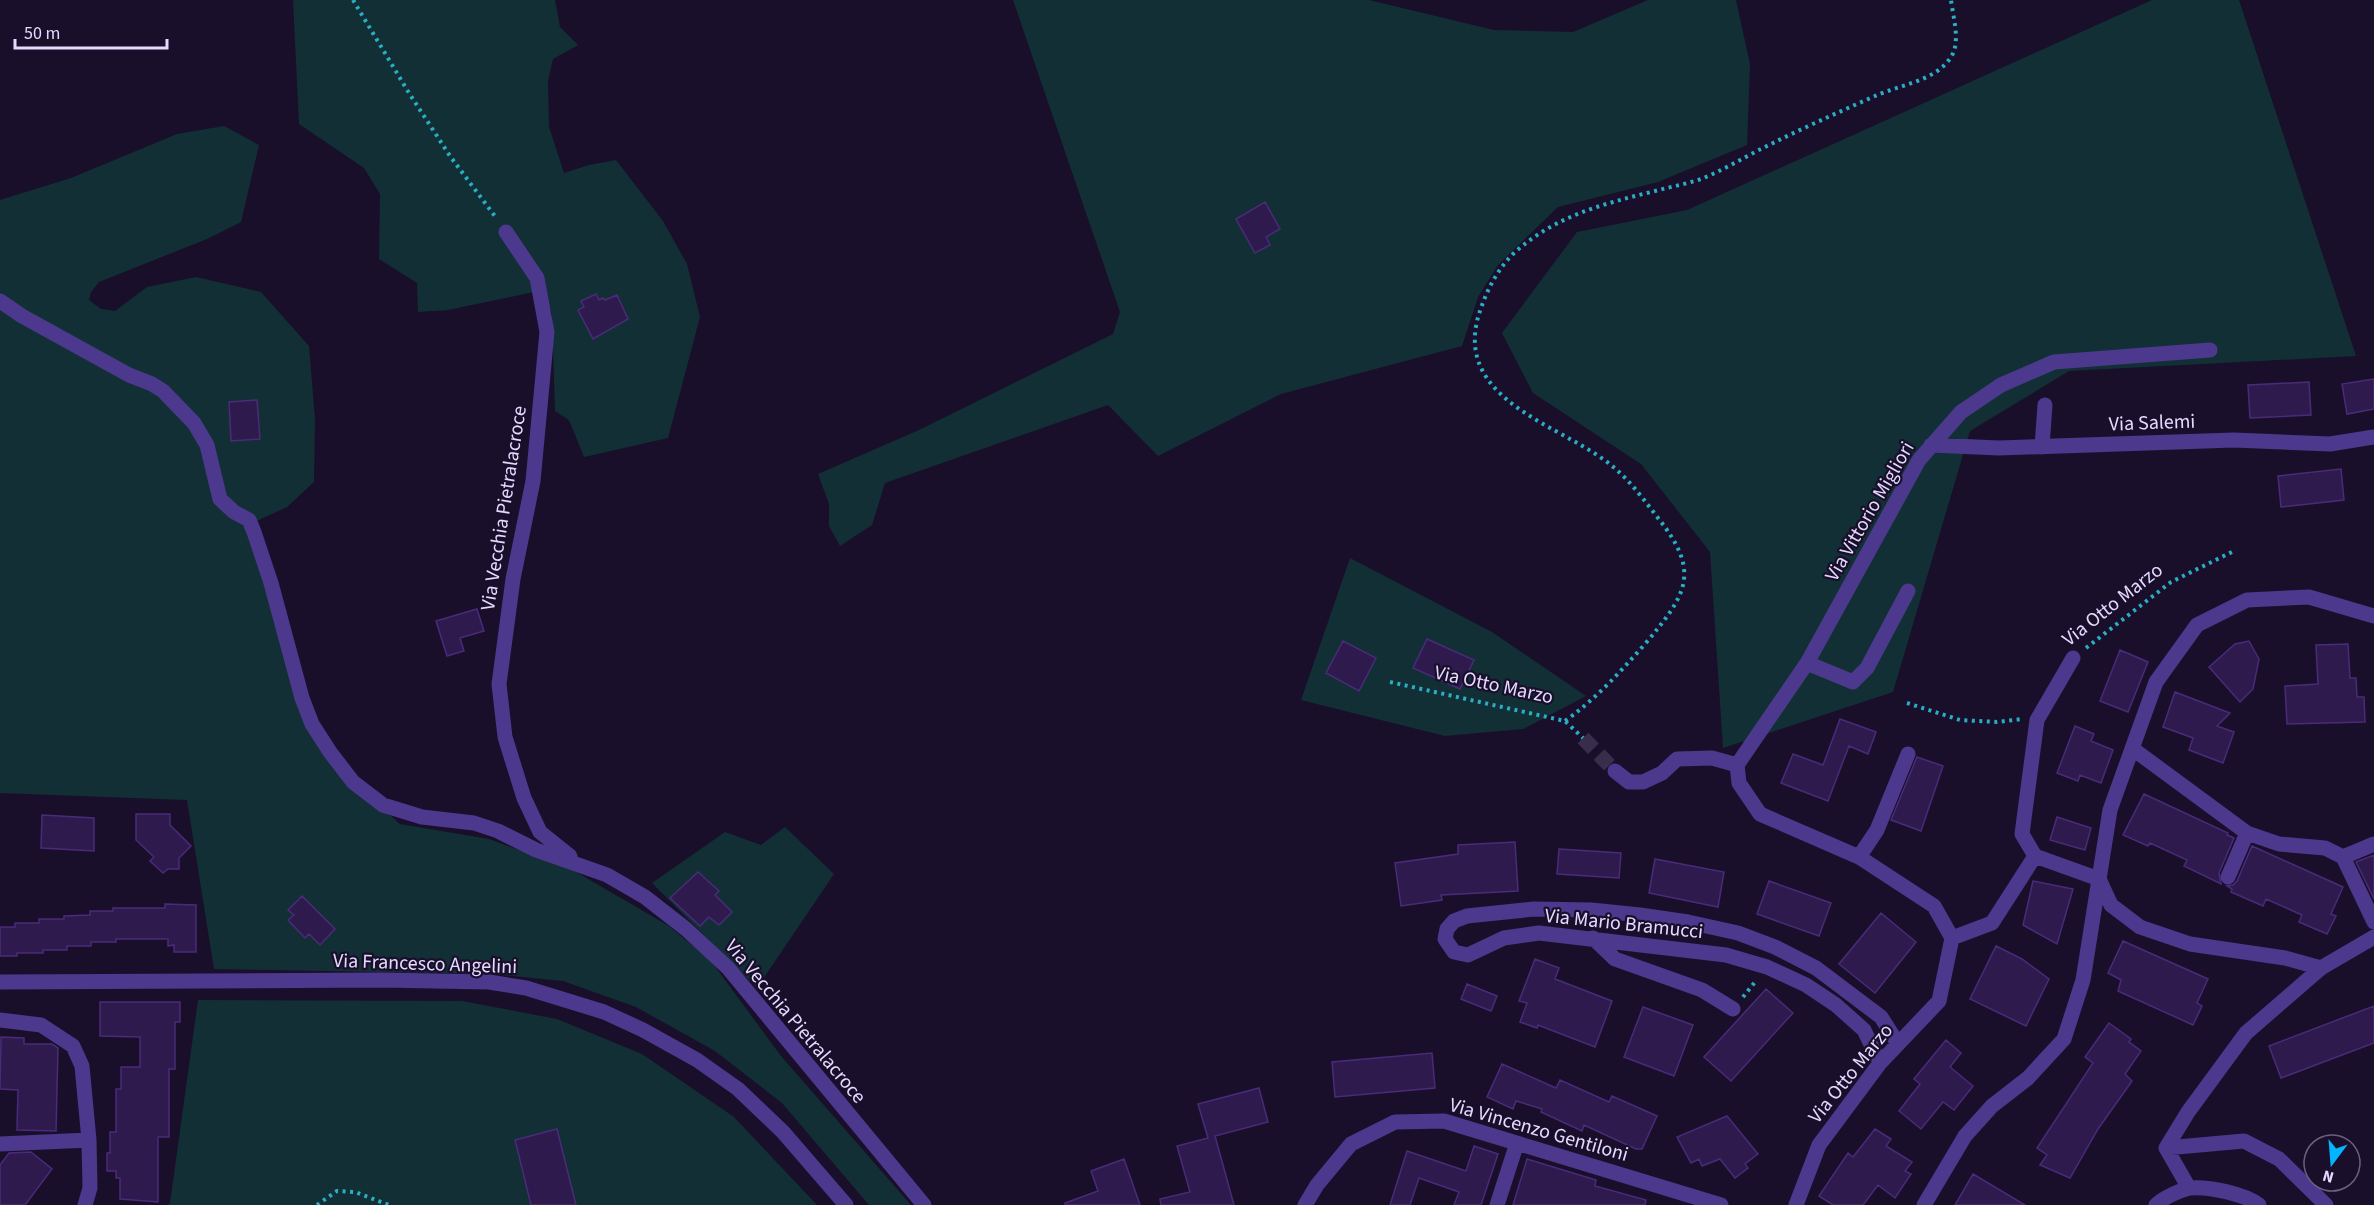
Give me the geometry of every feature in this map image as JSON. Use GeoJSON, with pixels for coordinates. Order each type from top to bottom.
{"type":"FeatureCollection","features":[{"type":"Feature","properties":{"kind":"street","name":"Via Vecchia Pietralacroce"},"geometry":{"type":"LineString","coordinates":[[506,231],[537,278],[547,332],[533,481],[513,579],[499,684],[504,737],[524,798],[540,832],[556,847],[587,868]]}},
{"type":"Feature","properties":{"kind":"street","name":"Via Vecchia Pietralacroce"},"geometry":{"type":"LineString","coordinates":[[0,301],[22,316],[122,371],[152,384],[163,391],[194,423],[207,445],[220,499],[234,512],[249,520],[254,532],[271,582],[302,698],[312,724],[353,782],[383,805],[423,817],[474,823],[498,831],[536,850],[607,875],[645,897],[686,929],[728,968],[924,1205]]}},
{"type":"Feature","properties":{"kind":"street","name":"Via Vittorio Migliori"},"geometry":{"type":"LineString","coordinates":[[1737,765],[1807,663],[1919,460],[1961,412],[2001,385],[2054,362],[2210,350]]}},
{"type":"Feature","properties":{"kind":"street"},"geometry":{"type":"LineString","coordinates":[[2042,447],[2045,405]]}},
{"type":"Feature","properties":{"kind":"street","name":"Via Salemi"},"geometry":{"type":"LineString","coordinates":[[1931,445],[2042,447],[2234,440],[2330,444],[2374,437]]}},
{"type":"Feature","properties":{"kind":"street"},"geometry":{"type":"LineString","coordinates":[[1858,536],[1871,546]]}},
{"type":"Feature","properties":{"kind":"street"},"geometry":{"type":"LineString","coordinates":[[1807,663],[1853,682],[1867,668],[1908,591]]}},
{"type":"Feature","properties":{"kind":"street"},"geometry":{"type":"LineString","coordinates":[[1924,1205],[1965,1136],[1992,1106],[2028,1078],[2064,1039],[2083,980],[2110,810],[2156,682],[2197,626],[2247,600],[2309,597],[2374,616]]}},
{"type":"Feature","properties":{"kind":"street","name":"Via Otto Marzo"},"geometry":{"type":"LineString","coordinates":[[2035,856],[2022,834],[2037,720],[2073,658]]}},
{"type":"Feature","properties":{"kind":"street"},"geometry":{"type":"LineString","coordinates":[[2133,749],[2247,833],[2278,844],[2325,848],[2343,857],[2374,922]]}},
{"type":"Feature","properties":{"kind":"street"},"geometry":{"type":"LineString","coordinates":[[1859,857],[1877,830],[1908,754]]}},
{"type":"Feature","properties":{"kind":"street"},"geometry":{"type":"LineString","coordinates":[[1615,771],[1629,782],[1643,782],[1662,773],[1677,759],[1712,758],[1737,765],[1739,783],[1760,814],[1859,857],[1934,906],[1952,938],[1992,923],[2035,856],[2099,879],[2111,904],[2140,927],[2190,944],[2285,958],[2321,968]]}},
{"type":"Feature","properties":{"kind":"street"},"geometry":{"type":"LineString","coordinates":[[2228,878],[2247,833]]}},
{"type":"Feature","properties":{"kind":"street"},"geometry":{"type":"LineString","coordinates":[[2343,857],[2374,844]]}},
{"type":"Feature","properties":{"kind":"street","name":"Via Mario Bramucci"},"geometry":{"type":"LineString","coordinates":[[1880,1063],[1864,1030],[1836,1005],[1806,985],[1767,967],[1726,955],[1539,933],[1504,938],[1468,955],[1454,952],[1445,939],[1447,928],[1454,921],[1467,916],[1534,909],[1591,910],[1640,915],[1738,933],[1775,947],[1816,968],[1881,1017],[1898,1044]]}},
{"type":"Feature","properties":{"kind":"street"},"geometry":{"type":"LineString","coordinates":[[2166,1148],[2188,1112],[2246,1033],[2321,968],[2374,937]]}},
{"type":"Feature","properties":{"kind":"street"},"geometry":{"type":"LineString","coordinates":[[1593,938],[1616,959],[1702,990],[1733,1010]]}},
{"type":"Feature","properties":{"kind":"street","name":"Via Otto Marzo"},"geometry":{"type":"LineString","coordinates":[[1796,1205],[1819,1145],[1880,1063],[1939,1001],[1952,938]]}},
{"type":"Feature","properties":{"kind":"street","name":"Via Francesco Angelini"},"geometry":{"type":"LineString","coordinates":[[0,982],[381,980],[489,982],[526,988],[604,1012],[643,1030],[697,1060],[738,1089],[783,1132],[846,1205]]}},
{"type":"Feature","properties":{"kind":"street"},"geometry":{"type":"LineString","coordinates":[[0,1020],[41,1025],[73,1046],[82,1066],[89,1140],[90,1188],[85,1205]]}},
{"type":"Feature","properties":{"kind":"street","name":"Via Vincenzo Gentiloni"},"geometry":{"type":"LineString","coordinates":[[1305,1205],[1317,1185],[1351,1144],[1395,1122],[1444,1121],[1721,1205]]}},
{"type":"Feature","properties":{"kind":"street"},"geometry":{"type":"LineString","coordinates":[[0,1144],[89,1140]]}},
{"type":"Feature","properties":{"kind":"street"},"geometry":{"type":"LineString","coordinates":[[2166,1148],[2244,1141],[2279,1159],[2326,1205]]}},
{"type":"Feature","properties":{"kind":"street"},"geometry":{"type":"LineString","coordinates":[[1497,1205],[1517,1143]]}},
{"type":"Feature","properties":{"kind":"street"},"geometry":{"type":"LineString","coordinates":[[2166,1148],[2189,1188]]}},
{"type":"Feature","properties":{"kind":"street"},"geometry":{"type":"LineString","coordinates":[[2156,1205],[2160,1200],[2189,1188],[2216,1190],[2252,1199],[2259,1205]]}},
{"type":"Feature","properties":{"kind":"path"},"geometry":{"type":"LineString","coordinates":[[353,0],[450,156],[506,231]]}},
{"type":"Feature","properties":{"kind":"path"},"geometry":{"type":"LineString","coordinates":[[1565,720],[1589,704],[1660,626],[1679,599],[1685,583],[1683,560],[1671,534],[1629,480],[1588,450],[1520,412],[1491,383],[1475,356],[1474,336],[1478,316],[1490,284],[1512,255],[1544,229],[1572,215],[1701,179],[1878,94],[1935,72],[1944,66],[1953,54],[1956,34],[1951,0]]}},
{"type":"Feature","properties":{"kind":"path","name":"Via Otto Marzo"},"geometry":{"type":"LineString","coordinates":[[2073,658],[2171,582],[2236,550]]}},
{"type":"Feature","properties":{"kind":"path","name":"Via Otto Marzo"},"geometry":{"type":"LineString","coordinates":[[1390,682],[1565,720],[1584,738]]}},
{"type":"Feature","properties":{"kind":"path"},"geometry":{"type":"LineString","coordinates":[[1907,703],[1960,720],[1996,722],[2027,718],[2037,720]]}},
{"type":"Feature","properties":{"kind":"path"},"geometry":{"type":"LineString","coordinates":[[1733,1010],[1767,967]]}},
{"type":"Feature","properties":{"kind":"path"},"geometry":{"type":"LineString","coordinates":[[317,1205],[337,1191],[355,1192],[389,1205]]}},
{"type":"Feature","properties":{"kind":"green space"},"geometry":{"type":"Polygon","coordinates":[[[293,0],[555,0],[560,27],[578,45],[553,59],[548,81],[549,127],[564,173],[616,160],[663,221],[687,264],[700,317],[668,438],[584,457],[569,420],[555,411],[552,314],[543,284],[534,292],[448,310],[418,312],[417,283],[379,259],[380,194],[364,168],[299,124],[293,0]]]}},
{"type":"Feature","properties":{"kind":"green space"},"geometry":{"type":"Polygon","coordinates":[[[1013,0],[1369,0],[1494,30],[1573,32],[1648,0],[1736,0],[1750,64],[1747,145],[1658,182],[1558,207],[1498,265],[1478,297],[1462,346],[1281,394],[1158,456],[1108,405],[885,483],[872,525],[840,546],[829,526],[829,504],[818,474],[919,430],[1113,334],[1120,312],[1013,0]]]}},
{"type":"Feature","properties":{"kind":"green space"},"geometry":{"type":"Polygon","coordinates":[[[2152,0],[2239,0],[2356,356],[2069,371],[1970,431],[1893,692],[1723,748],[1710,552],[1641,464],[1533,393],[1502,333],[1577,232],[1687,210],[2152,0]]]}},
{"type":"Feature","properties":{"kind":"green space"},"geometry":{"type":"Polygon","coordinates":[[[224,126],[259,145],[241,222],[207,239],[99,282],[91,292],[89,300],[101,309],[115,311],[147,287],[196,277],[261,292],[309,346],[315,420],[314,482],[287,507],[246,526],[328,760],[400,824],[489,839],[571,869],[669,926],[711,961],[781,1056],[911,1205],[869,1205],[782,1103],[715,1051],[636,1007],[563,981],[493,974],[214,969],[187,800],[0,793],[0,200],[71,178],[177,134],[224,126]]]}},
{"type":"Feature","properties":{"kind":"green space"},"geometry":{"type":"Polygon","coordinates":[[[1350,558],[1492,632],[1586,696],[1523,729],[1445,736],[1301,700],[1350,558]]]}},
{"type":"Feature","properties":{"kind":"green space"},"geometry":{"type":"Polygon","coordinates":[[[785,827],[834,874],[757,988],[652,883],[725,832],[761,845],[785,827]]]}},
{"type":"Feature","properties":{"kind":"green space"},"geometry":{"type":"Polygon","coordinates":[[[198,1000],[462,1001],[557,1019],[642,1054],[734,1117],[817,1205],[167,1205],[170,1203],[198,1000]]]}},
{"type":"Feature","properties":{"kind":"building"},"geometry":{"type":"Polygon","coordinates":[[[1265,202],[1280,229],[1266,237],[1270,245],[1255,253],[1236,219],[1265,202]]]}},
{"type":"Feature","properties":{"kind":"building"},"geometry":{"type":"Polygon","coordinates":[[[596,294],[599,300],[617,295],[628,319],[593,339],[578,310],[584,307],[581,301],[596,294]]]}},
{"type":"Feature","properties":{"kind":"building"},"geometry":{"type":"Polygon","coordinates":[[[2374,379],[2374,409],[2347,414],[2342,384],[2374,379]]]}},
{"type":"Feature","properties":{"kind":"building"},"geometry":{"type":"Polygon","coordinates":[[[2309,382],[2311,415],[2250,418],[2248,385],[2309,382]]]}},
{"type":"Feature","properties":{"kind":"building"},"geometry":{"type":"Polygon","coordinates":[[[257,400],[260,439],[231,441],[229,402],[257,400]]]}},
{"type":"Feature","properties":{"kind":"building"},"geometry":{"type":"Polygon","coordinates":[[[2341,469],[2344,500],[2281,507],[2278,476],[2341,469]]]}},
{"type":"Feature","properties":{"kind":"building"},"geometry":{"type":"Polygon","coordinates":[[[477,609],[484,631],[460,638],[464,651],[447,656],[436,621],[477,609]]]}},
{"type":"Feature","properties":{"kind":"building"},"geometry":{"type":"Polygon","coordinates":[[[1427,639],[1474,660],[1460,689],[1413,668],[1427,639]]]}},
{"type":"Feature","properties":{"kind":"building"},"geometry":{"type":"Polygon","coordinates":[[[1343,641],[1376,658],[1359,691],[1326,673],[1343,641]]]}},
{"type":"Feature","properties":{"kind":"building"},"geometry":{"type":"Polygon","coordinates":[[[2249,641],[2259,659],[2253,689],[2240,702],[2209,667],[2235,644],[2249,641]]]}},
{"type":"Feature","properties":{"kind":"building"},"geometry":{"type":"Polygon","coordinates":[[[2348,644],[2350,678],[2356,678],[2357,697],[2364,697],[2365,722],[2287,724],[2285,686],[2318,684],[2316,645],[2348,644]]]}},
{"type":"Feature","properties":{"kind":"building"},"geometry":{"type":"Polygon","coordinates":[[[2120,650],[2148,662],[2128,712],[2100,701],[2120,650]]]}},
{"type":"Feature","properties":{"kind":"building"},"geometry":{"type":"Polygon","coordinates":[[[2175,692],[2230,713],[2217,726],[2234,732],[2223,763],[2189,750],[2193,738],[2163,727],[2175,692]]]}},
{"type":"Feature","properties":{"kind":"building"},"geometry":{"type":"Polygon","coordinates":[[[1840,719],[1876,732],[1868,754],[1849,746],[1828,801],[1781,783],[1793,754],[1823,765],[1840,719]]]}},
{"type":"Feature","properties":{"kind":"building"},"geometry":{"type":"Polygon","coordinates":[[[2075,726],[2094,734],[2091,741],[2113,750],[2101,783],[2080,775],[2078,781],[2057,773],[2075,726]]]}},
{"type":"Feature","properties":{"kind":"building"},"geometry":{"type":"Polygon","coordinates":[[[1917,757],[1943,766],[1921,831],[1891,820],[1917,757]]]}},
{"type":"Feature","properties":{"kind":"building"},"geometry":{"type":"Polygon","coordinates":[[[2144,794],[2228,833],[2227,835],[2234,838],[2219,873],[2221,884],[2184,866],[2187,860],[2150,843],[2148,846],[2123,835],[2144,794]]]}},
{"type":"Feature","properties":{"kind":"building"},"geometry":{"type":"Polygon","coordinates":[[[136,814],[170,814],[170,825],[191,846],[179,858],[179,869],[168,869],[163,873],[150,861],[154,857],[136,840],[136,814]]]}},
{"type":"Feature","properties":{"kind":"building"},"geometry":{"type":"Polygon","coordinates":[[[42,815],[94,818],[94,851],[41,848],[42,815]]]}},
{"type":"Feature","properties":{"kind":"building"},"geometry":{"type":"Polygon","coordinates":[[[2057,817],[2091,828],[2085,850],[2050,840],[2057,817]]]}},
{"type":"Feature","properties":{"kind":"building"},"geometry":{"type":"Polygon","coordinates":[[[1515,842],[1518,891],[1441,895],[1442,900],[1401,906],[1395,863],[1458,854],[1458,845],[1515,842]]]}},
{"type":"Feature","properties":{"kind":"building"},"geometry":{"type":"Polygon","coordinates":[[[2252,846],[2343,887],[2331,914],[2336,916],[2327,934],[2299,922],[2302,915],[2266,899],[2263,906],[2231,892],[2232,889],[2227,886],[2237,881],[2252,846]]]}},
{"type":"Feature","properties":{"kind":"building"},"geometry":{"type":"Polygon","coordinates":[[[1559,849],[1621,853],[1619,878],[1557,874],[1559,849]]]}},
{"type":"Feature","properties":{"kind":"building"},"geometry":{"type":"Polygon","coordinates":[[[2374,855],[2374,899],[2356,862],[2374,855]]]}},
{"type":"Feature","properties":{"kind":"building"},"geometry":{"type":"Polygon","coordinates":[[[1655,859],[1724,872],[1718,907],[1649,893],[1655,859]]]}},
{"type":"Feature","properties":{"kind":"building"},"geometry":{"type":"Polygon","coordinates":[[[698,872],[719,891],[715,895],[732,912],[719,925],[709,917],[700,926],[670,898],[698,872]]]}},
{"type":"Feature","properties":{"kind":"building"},"geometry":{"type":"Polygon","coordinates":[[[1769,881],[1831,903],[1819,936],[1757,914],[1769,881]]]}},
{"type":"Feature","properties":{"kind":"building"},"geometry":{"type":"Polygon","coordinates":[[[2033,881],[2073,889],[2057,944],[2023,925],[2033,881]]]}},
{"type":"Feature","properties":{"kind":"building"},"geometry":{"type":"Polygon","coordinates":[[[302,896],[335,929],[320,945],[309,934],[305,938],[288,920],[294,915],[288,910],[302,896]]]}},
{"type":"Feature","properties":{"kind":"building"},"geometry":{"type":"Polygon","coordinates":[[[165,904],[196,905],[196,952],[174,952],[174,945],[168,946],[168,939],[116,939],[116,942],[91,942],[91,946],[67,946],[67,950],[43,950],[43,953],[17,953],[17,956],[0,956],[0,927],[15,927],[15,923],[39,923],[39,919],[64,919],[64,916],[90,915],[90,911],[113,911],[113,908],[165,908],[165,904]]]}},
{"type":"Feature","properties":{"kind":"building"},"geometry":{"type":"Polygon","coordinates":[[[1881,913],[1916,942],[1875,993],[1839,964],[1881,913]]]}},
{"type":"Feature","properties":{"kind":"building"},"geometry":{"type":"Polygon","coordinates":[[[2123,941],[2208,979],[2197,1003],[2202,1006],[2193,1025],[2118,991],[2121,980],[2108,973],[2123,941]]]}},
{"type":"Feature","properties":{"kind":"building"},"geometry":{"type":"Polygon","coordinates":[[[1996,946],[2022,959],[2049,979],[2026,1026],[1970,999],[1996,946]]]}},
{"type":"Feature","properties":{"kind":"building"},"geometry":{"type":"Polygon","coordinates":[[[1535,959],[1559,968],[1555,979],[1612,1001],[1595,1047],[1538,1025],[1537,1028],[1520,1022],[1527,1003],[1519,1001],[1535,959]]]}},
{"type":"Feature","properties":{"kind":"building"},"geometry":{"type":"Polygon","coordinates":[[[1467,984],[1497,996],[1491,1011],[1461,999],[1467,984]]]}},
{"type":"Feature","properties":{"kind":"building"},"geometry":{"type":"Polygon","coordinates":[[[1766,989],[1793,1013],[1731,1081],[1704,1057],[1766,989]]]}},
{"type":"Feature","properties":{"kind":"building"},"geometry":{"type":"Polygon","coordinates":[[[100,1002],[180,1002],[180,1022],[175,1022],[175,1069],[169,1069],[169,1137],[158,1137],[158,1202],[120,1199],[120,1178],[116,1178],[116,1171],[107,1171],[110,1132],[116,1132],[116,1089],[121,1089],[121,1067],[140,1067],[140,1037],[100,1036],[100,1002]]]}},
{"type":"Feature","properties":{"kind":"building"},"geometry":{"type":"Polygon","coordinates":[[[2374,1006],[2374,1043],[2281,1078],[2269,1046],[2374,1006]]]}},
{"type":"Feature","properties":{"kind":"building"},"geometry":{"type":"Polygon","coordinates":[[[1643,1007],[1693,1025],[1674,1076],[1624,1057],[1643,1007]]]}},
{"type":"Feature","properties":{"kind":"building"},"geometry":{"type":"Polygon","coordinates":[[[2109,1023],[2131,1039],[2129,1042],[2141,1051],[2125,1074],[2132,1081],[2098,1129],[2070,1178],[2040,1165],[2047,1155],[2037,1148],[2093,1063],[2085,1057],[2109,1023]]]}},
{"type":"Feature","properties":{"kind":"building"},"geometry":{"type":"Polygon","coordinates":[[[1,1037],[24,1038],[24,1044],[52,1044],[58,1048],[56,1131],[17,1130],[18,1090],[0,1089],[1,1037]]]}},
{"type":"Feature","properties":{"kind":"building"},"geometry":{"type":"Polygon","coordinates":[[[1946,1040],[1961,1053],[1950,1067],[1973,1086],[1954,1110],[1943,1102],[1921,1129],[1899,1111],[1920,1084],[1914,1079],[1946,1040]]]}},
{"type":"Feature","properties":{"kind":"building"},"geometry":{"type":"Polygon","coordinates":[[[1432,1053],[1435,1088],[1335,1097],[1332,1062],[1432,1053]]]}},
{"type":"Feature","properties":{"kind":"building"},"geometry":{"type":"Polygon","coordinates":[[[1502,1064],[1556,1088],[1560,1080],[1609,1102],[1612,1096],[1657,1116],[1642,1149],[1636,1149],[1584,1125],[1582,1131],[1541,1112],[1542,1109],[1516,1101],[1513,1109],[1487,1097],[1502,1064]]]}},
{"type":"Feature","properties":{"kind":"building"},"geometry":{"type":"Polygon","coordinates":[[[1259,1088],[1268,1122],[1215,1136],[1234,1205],[1161,1205],[1160,1199],[1190,1192],[1177,1146],[1208,1138],[1198,1104],[1259,1088]]]}},
{"type":"Feature","properties":{"kind":"building"},"geometry":{"type":"Polygon","coordinates":[[[1727,1116],[1758,1154],[1745,1164],[1748,1168],[1735,1178],[1720,1159],[1702,1166],[1699,1159],[1691,1163],[1677,1137],[1727,1116]]]}},
{"type":"Feature","properties":{"kind":"building"},"geometry":{"type":"Polygon","coordinates":[[[557,1129],[576,1205],[531,1205],[515,1140],[557,1129]]]}},
{"type":"Feature","properties":{"kind":"building"},"geometry":{"type":"Polygon","coordinates":[[[1875,1129],[1891,1139],[1886,1146],[1912,1162],[1905,1171],[1911,1174],[1895,1198],[1878,1185],[1863,1205],[1833,1205],[1819,1196],[1848,1153],[1853,1157],[1875,1129]]]}},
{"type":"Feature","properties":{"kind":"building"},"geometry":{"type":"Polygon","coordinates":[[[1474,1146],[1498,1154],[1481,1205],[1454,1205],[1459,1192],[1419,1178],[1410,1205],[1390,1205],[1407,1151],[1466,1171],[1474,1146]]]}},
{"type":"Feature","properties":{"kind":"building"},"geometry":{"type":"Polygon","coordinates":[[[31,1152],[52,1169],[25,1205],[0,1205],[0,1165],[9,1153],[31,1152]]]}},
{"type":"Feature","properties":{"kind":"building"},"geometry":{"type":"Polygon","coordinates":[[[1124,1159],[1140,1205],[1065,1205],[1065,1203],[1098,1191],[1091,1171],[1124,1159]]]}},
{"type":"Feature","properties":{"kind":"building"},"geometry":{"type":"Polygon","coordinates":[[[1527,1159],[1596,1180],[1595,1186],[1646,1200],[1645,1205],[1513,1205],[1527,1159]]]}},
{"type":"Feature","properties":{"kind":"building"},"geometry":{"type":"Polygon","coordinates":[[[1973,1174],[2025,1205],[1955,1205],[1973,1174]]]}},
{"type":"Feature","properties":{"kind":"tunnel"},"geometry":{"type":"LineString","coordinates":[[1583,738],[1615,771]]}}]}
